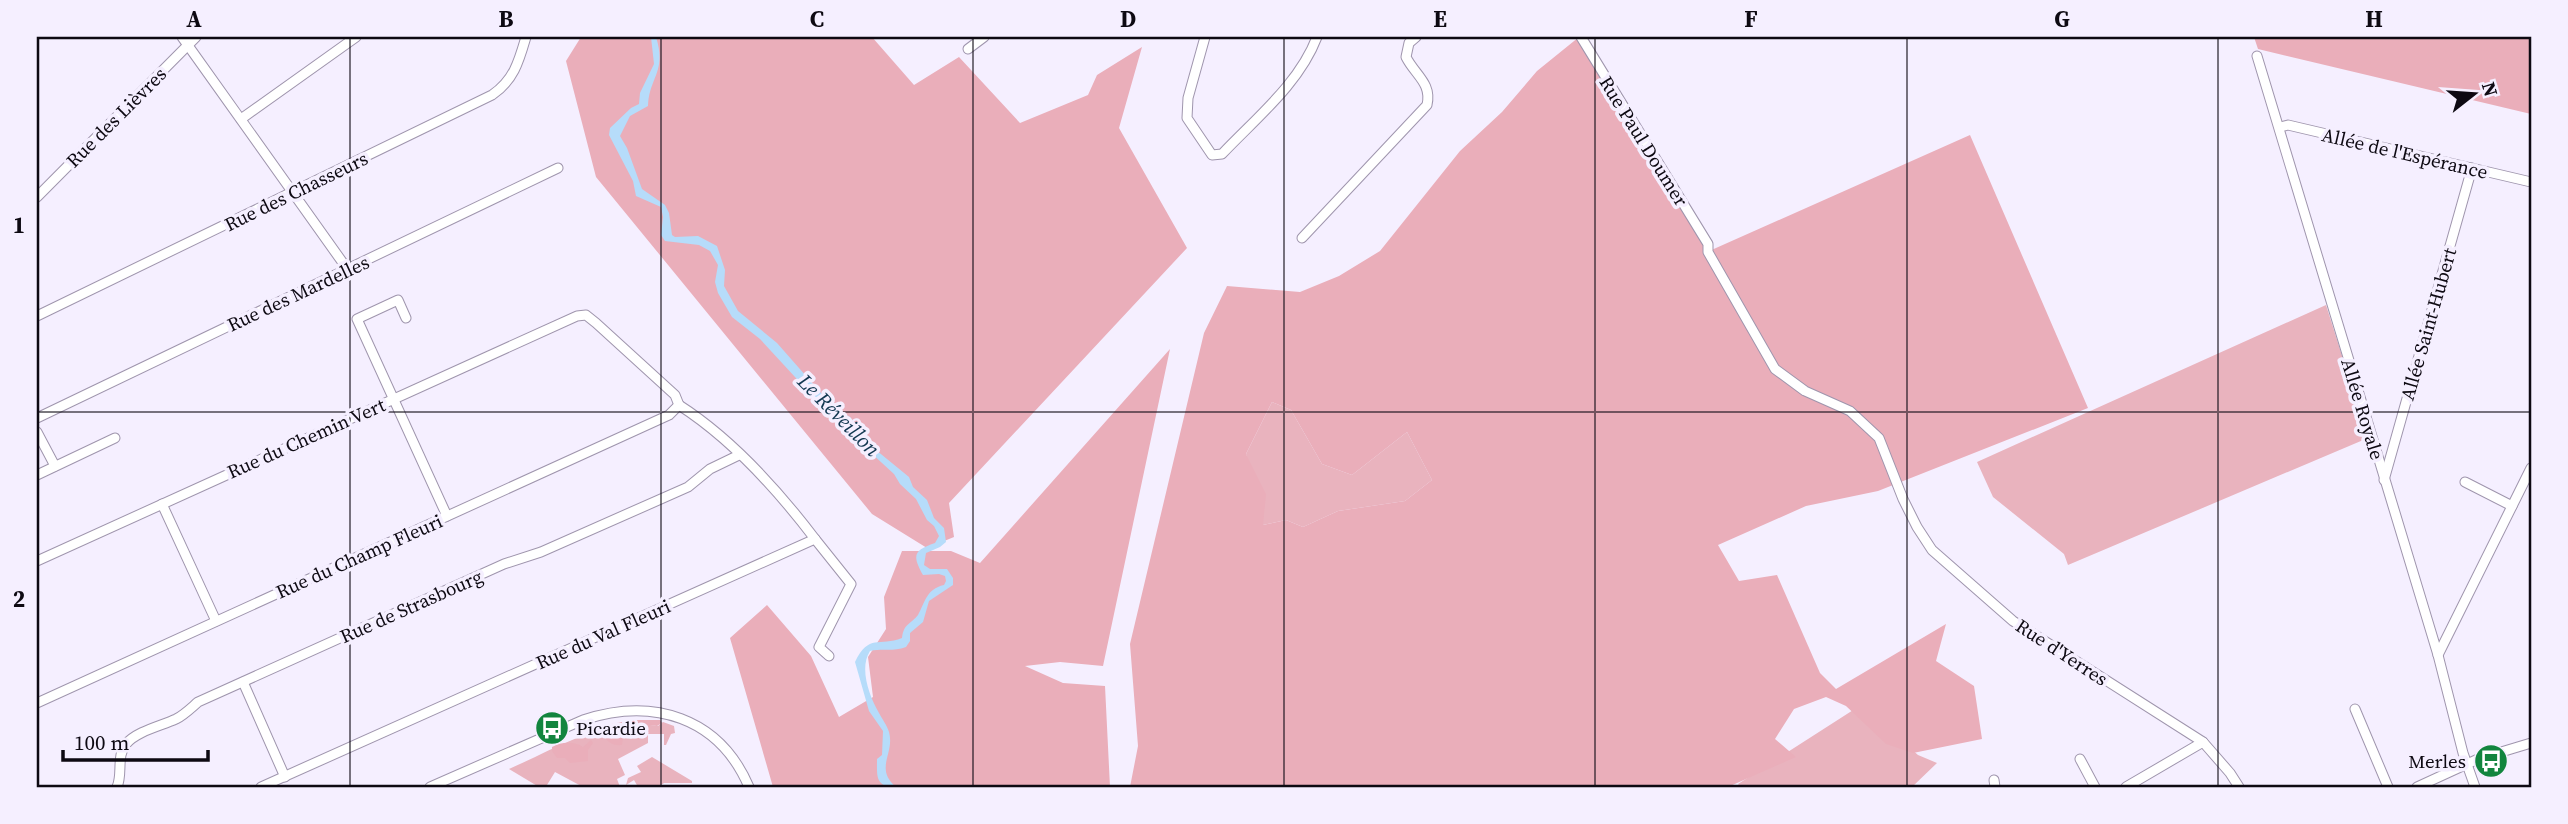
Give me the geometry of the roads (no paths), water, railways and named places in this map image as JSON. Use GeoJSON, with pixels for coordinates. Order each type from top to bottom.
{"type":"FeatureCollection","features":[{"type":"Feature","properties":{"kind":"street","name":"Rue des Lièvres"},"geometry":{"type":"LineString","coordinates":[[37,197],[185,41],[196,37]]}},
{"type":"Feature","properties":{"kind":"street"},"geometry":{"type":"LineString","coordinates":[[241,119],[356,37]]}},
{"type":"Feature","properties":{"kind":"street","name":"Rue des Chasseurs"},"geometry":{"type":"LineString","coordinates":[[37,316],[492,95],[506,85],[519,61],[526,37]]}},
{"type":"Feature","properties":{"kind":"street"},"geometry":{"type":"LineString","coordinates":[[968,49],[984,37]]}},
{"type":"Feature","properties":{"kind":"street"},"geometry":{"type":"LineString","coordinates":[[1205,37],[1188,97],[1187,118],[1212,155],[1222,154],[1289,84],[1308,57],[1317,37]]}},
{"type":"Feature","properties":{"kind":"street","name":"Rue Paul Doumer"},"geometry":{"type":"LineString","coordinates":[[1581,37],[1708,244],[1708,253],[1774,369],[1805,391],[1850,411],[1879,438],[1903,499]]}},
{"type":"Feature","properties":{"kind":"street"},"geometry":{"type":"LineString","coordinates":[[1302,238],[1427,105],[1430,95],[1425,81],[1412,69],[1406,57],[1409,39]]}},
{"type":"Feature","properties":{"kind":"street"},"geometry":{"type":"LineString","coordinates":[[185,41],[348,270]]}},
{"type":"Feature","properties":{"kind":"street","name":"Allée Royale"},"geometry":{"type":"LineString","coordinates":[[2258,56],[2475,787]]}},
{"type":"Feature","properties":{"kind":"street","name":"Allée de l'Espérance"},"geometry":{"type":"LineString","coordinates":[[2280,127],[2288,125],[2531,182]]}},
{"type":"Feature","properties":{"kind":"street","name":"Rue des Mardelles"},"geometry":{"type":"LineString","coordinates":[[37,418],[558,168]]}},
{"type":"Feature","properties":{"kind":"street","name":"Allée Saint-Hubert"},"geometry":{"type":"LineString","coordinates":[[2384,480],[2473,169]]}},
{"type":"Feature","properties":{"kind":"street"},"geometry":{"type":"LineString","coordinates":[[406,317],[398,300],[357,319],[447,516]]}},
{"type":"Feature","properties":{"kind":"street","name":"Rue du Chemin Vert"},"geometry":{"type":"LineString","coordinates":[[37,561],[576,316],[586,315],[596,323],[675,395],[679,405]]}},
{"type":"Feature","properties":{"kind":"street"},"geometry":{"type":"LineString","coordinates":[[679,405],[708,424],[786,502],[851,584],[819,647],[829,656]]}},
{"type":"Feature","properties":{"kind":"street","name":"Rue du Champ Fleuri"},"geometry":{"type":"LineString","coordinates":[[37,702],[669,415],[679,405]]}},
{"type":"Feature","properties":{"kind":"street"},"geometry":{"type":"LineString","coordinates":[[37,432],[55,466]]}},
{"type":"Feature","properties":{"kind":"street"},"geometry":{"type":"LineString","coordinates":[[37,475],[115,438]]}},
{"type":"Feature","properties":{"kind":"street","name":"Rue de Strasbourg"},"geometry":{"type":"LineString","coordinates":[[117,787],[121,779],[120,760],[125,745],[179,717],[198,702],[504,564],[541,552],[688,487],[710,470],[739,455]]}},
{"type":"Feature","properties":{"kind":"street"},"geometry":{"type":"LineString","coordinates":[[2438,655],[2512,506],[2529,479],[2531,468]]}},
{"type":"Feature","properties":{"kind":"street"},"geometry":{"type":"LineString","coordinates":[[2465,482],[2512,506]]}},
{"type":"Feature","properties":{"kind":"street","name":"Rue d'Yerres"},"geometry":{"type":"LineString","coordinates":[[1903,499],[1932,550],[2013,621],[2203,742],[2239,787]]}},
{"type":"Feature","properties":{"kind":"street"},"geometry":{"type":"LineString","coordinates":[[162,504],[216,621]]}},
{"type":"Feature","properties":{"kind":"street","name":"Rue du Val Fleuri"},"geometry":{"type":"LineString","coordinates":[[261,787],[815,539]]}},
{"type":"Feature","properties":{"kind":"street"},"geometry":{"type":"LineString","coordinates":[[243,682],[285,776]]}},
{"type":"Feature","properties":{"kind":"street"},"geometry":{"type":"LineString","coordinates":[[430,787],[583,720],[603,713],[646,709],[685,720],[706,731],[736,763],[750,787]]}},
{"type":"Feature","properties":{"kind":"street"},"geometry":{"type":"LineString","coordinates":[[2355,709],[2388,787]]}},
{"type":"Feature","properties":{"kind":"street"},"geometry":{"type":"LineString","coordinates":[[2126,787],[2203,742]]}},
{"type":"Feature","properties":{"kind":"street"},"geometry":{"type":"LineString","coordinates":[[2417,787],[2466,763],[2531,743]]}},
{"type":"Feature","properties":{"kind":"street"},"geometry":{"type":"LineString","coordinates":[[2080,759],[2095,787]]}},
{"type":"Feature","properties":{"kind":"water","name":"Le Réveillon"},"geometry":{"type":"Polygon","coordinates":[[[651,37],[656,37],[660,58],[648,106],[630,116],[620,136],[642,189],[665,205],[672,235],[698,236],[717,246],[725,270],[724,286],[738,311],[777,343],[828,401],[850,417],[863,434],[868,436],[876,450],[909,477],[913,487],[927,500],[934,518],[944,528],[946,542],[926,553],[924,565],[930,569],[947,569],[953,578],[953,585],[929,601],[923,622],[910,633],[910,641],[906,647],[870,651],[865,665],[869,690],[889,732],[886,773],[896,787],[884,785],[879,779],[877,759],[882,755],[883,731],[869,711],[855,662],[870,644],[902,638],[906,627],[918,615],[930,593],[944,585],[945,576],[923,575],[916,557],[923,548],[935,543],[939,536],[916,499],[900,484],[894,474],[821,411],[807,390],[760,339],[732,317],[718,293],[715,282],[718,265],[710,251],[699,245],[665,241],[661,235],[661,207],[636,196],[633,181],[609,135],[610,128],[639,104],[640,93],[654,64],[651,37]]]}},
{"type":"Feature","properties":{"kind":"place","name":"Picardie"},"geometry":{"type":"Point","coordinates":[552,728]}},
{"type":"Feature","properties":{"kind":"place","name":"Merles"},"geometry":{"type":"Point","coordinates":[2491,761]}}]}
